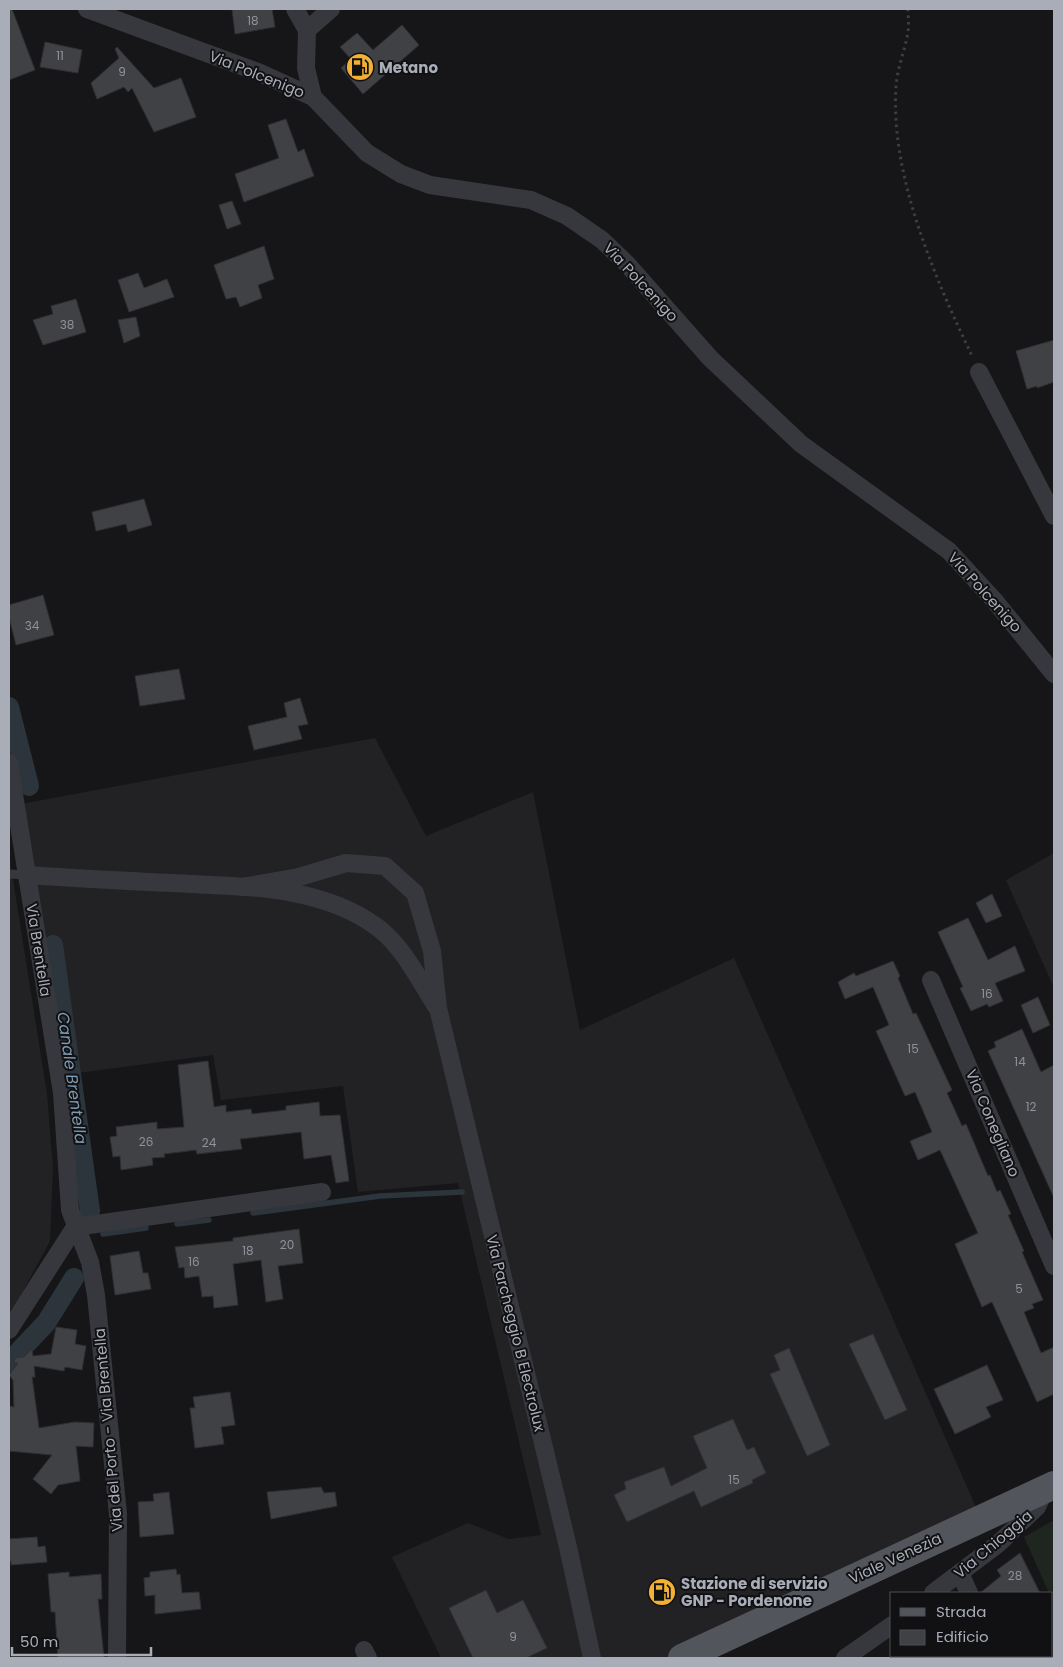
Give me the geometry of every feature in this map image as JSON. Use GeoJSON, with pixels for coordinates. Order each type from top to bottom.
{"type":"FeatureCollection","features":[{"type":"Feature","properties":{"kind":"main road","name":"Viale Venezia"},"geometry":{"type":"LineString","coordinates":[[682,1658],[1050,1487]]}},
{"type":"Feature","properties":{"kind":"street","name":"Via Polcenigo"},"geometry":{"type":"LineString","coordinates":[[87,9],[258,72],[312,97],[367,153],[401,174],[430,185],[531,200],[567,216],[602,240],[627,264],[710,358],[762,410],[801,444],[949,550],[994,600],[1054,674]]}},
{"type":"Feature","properties":{"kind":"street"},"geometry":{"type":"LineString","coordinates":[[295,9],[307,30],[306,68],[312,97]]}},
{"type":"Feature","properties":{"kind":"street"},"geometry":{"type":"LineString","coordinates":[[307,30],[331,9]]}},
{"type":"Feature","properties":{"kind":"street"},"geometry":{"type":"LineString","coordinates":[[979,372],[1054,516]]}},
{"type":"Feature","properties":{"kind":"street","name":"Via Brentella"},"geometry":{"type":"LineString","coordinates":[[9,763],[62,1093],[70,1210],[90,1262]]}},
{"type":"Feature","properties":{"kind":"street","name":"Via Parcheggio B Electrolux"},"geometry":{"type":"LineString","coordinates":[[242,887],[299,877],[346,863],[385,866],[415,893],[432,951],[438,1008],[568,1547],[592,1658]]}},
{"type":"Feature","properties":{"kind":"street"},"geometry":{"type":"LineString","coordinates":[[318,899],[317,883],[320,871]]}},
{"type":"Feature","properties":{"kind":"street","name":"Via Parcheggio B Electrolux"},"geometry":{"type":"LineString","coordinates":[[27,875],[242,887],[302,894],[318,899],[344,908],[378,927],[400,951],[438,1008]]}},
{"type":"Feature","properties":{"kind":"street","name":"Via Conegliano"},"geometry":{"type":"LineString","coordinates":[[931,980],[1054,1266]]}},
{"type":"Feature","properties":{"kind":"street"},"geometry":{"type":"LineString","coordinates":[[9,1330],[75,1227],[322,1192]]}},
{"type":"Feature","properties":{"kind":"street","name":"Via del Porto - Via Brentella"},"geometry":{"type":"LineString","coordinates":[[90,1262],[96,1295],[118,1514],[117,1658]]}},
{"type":"Feature","properties":{"kind":"street","name":"Via Chioggia"},"geometry":{"type":"LineString","coordinates":[[934,1592],[998,1544],[1037,1507],[1050,1487]]}},
{"type":"Feature","properties":{"kind":"street"},"geometry":{"type":"LineString","coordinates":[[960,1573],[969,1592]]}},
{"type":"Feature","properties":{"kind":"street"},"geometry":{"type":"LineString","coordinates":[[845,1658],[890,1626]]}},
{"type":"Feature","properties":{"kind":"lane"},"geometry":{"type":"LineString","coordinates":[[9,874],[27,875]]}},
{"type":"Feature","properties":{"kind":"path"},"geometry":{"type":"LineString","coordinates":[[908,9],[908,31],[896,87],[898,141],[909,191],[924,244],[945,300],[979,372]]}},
{"type":"Feature","properties":{"kind":"shaded area"},"geometry":{"type":"Polygon","coordinates":[[[375,738],[426,836],[533,792],[580,1030],[734,958],[979,1514],[671,1658],[441,1658],[392,1557],[468,1523],[509,1539],[541,1535],[458,1183],[358,1192],[343,1086],[221,1100],[213,1055],[63,1075],[21,804],[375,738]]]}},
{"type":"Feature","properties":{"kind":"shaded area"},"geometry":{"type":"Polygon","coordinates":[[[1054,853],[1054,988],[1006,880],[1054,853]]]}},
{"type":"Feature","properties":{"kind":"shaded area"},"geometry":{"type":"Polygon","coordinates":[[[9,854],[47,1094],[53,1168],[50,1241],[20,1297],[9,1312],[9,854]]]}},
{"type":"Feature","properties":{"kind":"shaded area"},"geometry":{"type":"Polygon","coordinates":[[[1054,1520],[1054,1606],[1053,1592],[1049,1592],[1024,1537],[1054,1520]]]}},
{"type":"Feature","properties":{"kind":"building"},"geometry":{"type":"Polygon","coordinates":[[[9,9],[12,9],[35,70],[9,80],[9,9]]]}},
{"type":"Feature","properties":{"kind":"building"},"geometry":{"type":"Polygon","coordinates":[[[232,9],[272,9],[275,27],[235,34],[232,9]]]}},
{"type":"Feature","properties":{"kind":"building"},"geometry":{"type":"Polygon","coordinates":[[[402,25],[419,45],[363,94],[341,68],[351,59],[340,47],[357,33],[373,50],[402,25]]]}},
{"type":"Feature","properties":{"kind":"building"},"geometry":{"type":"Polygon","coordinates":[[[45,42],[82,50],[78,73],[40,67],[45,42]]]}},
{"type":"Feature","properties":{"kind":"building"},"geometry":{"type":"Polygon","coordinates":[[[117,47],[154,88],[181,78],[196,117],[154,132],[132,88],[128,92],[124,87],[97,99],[91,83],[119,58],[115,49],[117,47]]]}},
{"type":"Feature","properties":{"kind":"building"},"geometry":{"type":"Polygon","coordinates":[[[286,119],[298,152],[304,149],[314,176],[244,202],[235,174],[279,158],[268,125],[286,119]]]}},
{"type":"Feature","properties":{"kind":"building"},"geometry":{"type":"Polygon","coordinates":[[[232,201],[241,224],[227,229],[219,205],[232,201]]]}},
{"type":"Feature","properties":{"kind":"building"},"geometry":{"type":"Polygon","coordinates":[[[264,246],[274,279],[258,285],[262,298],[240,307],[236,297],[226,299],[214,265],[264,246]]]}},
{"type":"Feature","properties":{"kind":"building"},"geometry":{"type":"Polygon","coordinates":[[[138,273],[144,288],[167,279],[174,297],[129,312],[118,280],[138,273]]]}},
{"type":"Feature","properties":{"kind":"building"},"geometry":{"type":"Polygon","coordinates":[[[76,299],[86,332],[43,345],[33,320],[53,314],[51,306],[76,299]]]}},
{"type":"Feature","properties":{"kind":"building"},"geometry":{"type":"Polygon","coordinates":[[[136,317],[140,336],[124,343],[118,320],[136,317]]]}},
{"type":"Feature","properties":{"kind":"building"},"geometry":{"type":"Polygon","coordinates":[[[1054,340],[1054,382],[1037,388],[1037,386],[1027,389],[1016,351],[1054,340]]]}},
{"type":"Feature","properties":{"kind":"building"},"geometry":{"type":"Polygon","coordinates":[[[144,499],[152,525],[128,532],[126,524],[96,531],[92,512],[144,499]]]}},
{"type":"Feature","properties":{"kind":"building"},"geometry":{"type":"Polygon","coordinates":[[[43,595],[54,635],[16,645],[9,617],[9,605],[43,595]]]}},
{"type":"Feature","properties":{"kind":"building"},"geometry":{"type":"Polygon","coordinates":[[[179,669],[185,699],[140,706],[135,676],[179,669]]]}},
{"type":"Feature","properties":{"kind":"building"},"geometry":{"type":"Polygon","coordinates":[[[300,698],[308,724],[298,726],[302,739],[254,750],[248,726],[287,717],[284,703],[300,698]]]}},
{"type":"Feature","properties":{"kind":"building"},"geometry":{"type":"Polygon","coordinates":[[[992,894],[1002,916],[986,923],[976,903],[992,894]]]}},
{"type":"Feature","properties":{"kind":"building"},"geometry":{"type":"Polygon","coordinates":[[[968,918],[988,960],[1015,946],[1025,971],[995,983],[1003,1001],[989,1007],[987,1004],[971,1011],[960,988],[963,987],[938,932],[968,918]]]}},
{"type":"Feature","properties":{"kind":"building"},"geometry":{"type":"Polygon","coordinates":[[[893,961],[913,1014],[916,1013],[952,1090],[947,1093],[962,1126],[966,1124],[988,1176],[990,1175],[997,1192],[1000,1190],[1011,1214],[1008,1215],[1043,1300],[1032,1304],[1034,1308],[1024,1312],[1041,1353],[1054,1347],[1054,1394],[1037,1402],[992,1302],[982,1307],[955,1244],[978,1233],[940,1150],[918,1160],[910,1141],[932,1132],[915,1092],[905,1096],[876,1031],[889,1025],[873,987],[845,999],[838,982],[854,973],[856,976],[893,961]]]}},
{"type":"Feature","properties":{"kind":"building"},"geometry":{"type":"Polygon","coordinates":[[[1038,997],[1050,1025],[1033,1033],[1021,1005],[1038,997]]]}},
{"type":"Feature","properties":{"kind":"building"},"geometry":{"type":"Polygon","coordinates":[[[1022,1029],[1041,1072],[1054,1065],[1054,1198],[988,1051],[996,1047],[994,1042],[1022,1029]]]}},
{"type":"Feature","properties":{"kind":"building"},"geometry":{"type":"Polygon","coordinates":[[[208,1061],[214,1107],[226,1105],[226,1112],[251,1109],[252,1114],[286,1110],[286,1106],[319,1102],[320,1116],[340,1115],[349,1181],[336,1183],[331,1155],[304,1159],[301,1132],[240,1139],[242,1149],[197,1154],[196,1150],[164,1154],[165,1157],[152,1158],[153,1165],[121,1170],[120,1156],[113,1157],[110,1137],[117,1136],[116,1127],[157,1122],[157,1129],[184,1127],[178,1065],[208,1061]]]}},
{"type":"Feature","properties":{"kind":"building"},"geometry":{"type":"Polygon","coordinates":[[[299,1229],[303,1263],[278,1266],[283,1299],[266,1302],[261,1260],[233,1264],[238,1305],[214,1308],[213,1296],[202,1297],[199,1276],[185,1278],[184,1267],[179,1268],[175,1247],[233,1241],[233,1238],[299,1229]]]}},
{"type":"Feature","properties":{"kind":"building"},"geometry":{"type":"Polygon","coordinates":[[[139,1251],[143,1273],[148,1273],[151,1289],[115,1295],[110,1256],[139,1251]]]}},
{"type":"Feature","properties":{"kind":"building"},"geometry":{"type":"Polygon","coordinates":[[[56,1327],[77,1330],[75,1344],[86,1346],[82,1370],[65,1367],[64,1371],[34,1366],[35,1377],[32,1377],[39,1428],[75,1422],[94,1423],[93,1447],[76,1446],[80,1481],[58,1485],[51,1494],[33,1479],[52,1455],[9,1451],[9,1406],[14,1407],[13,1380],[9,1375],[18,1363],[14,1363],[15,1358],[24,1357],[32,1349],[33,1356],[51,1354],[56,1327]]]}},
{"type":"Feature","properties":{"kind":"building"},"geometry":{"type":"Polygon","coordinates":[[[873,1334],[907,1410],[885,1420],[849,1344],[873,1334]]]}},
{"type":"Feature","properties":{"kind":"building"},"geometry":{"type":"Polygon","coordinates":[[[789,1348],[830,1445],[807,1456],[770,1374],[780,1370],[774,1355],[789,1348]]]}},
{"type":"Feature","properties":{"kind":"building"},"geometry":{"type":"Polygon","coordinates":[[[987,1365],[1003,1400],[986,1407],[991,1417],[955,1434],[934,1389],[987,1365]]]}},
{"type":"Feature","properties":{"kind":"building"},"geometry":{"type":"Polygon","coordinates":[[[230,1392],[235,1425],[221,1427],[224,1444],[195,1448],[190,1408],[195,1408],[193,1397],[230,1392]]]}},
{"type":"Feature","properties":{"kind":"building"},"geometry":{"type":"Polygon","coordinates":[[[733,1419],[747,1450],[754,1447],[766,1473],[752,1480],[753,1483],[701,1507],[694,1491],[627,1522],[614,1495],[626,1489],[624,1482],[664,1467],[671,1486],[707,1468],[693,1436],[733,1419]]]}},
{"type":"Feature","properties":{"kind":"building"},"geometry":{"type":"Polygon","coordinates":[[[321,1487],[324,1493],[335,1492],[337,1506],[271,1519],[267,1492],[321,1487]]]}},
{"type":"Feature","properties":{"kind":"building"},"geometry":{"type":"Polygon","coordinates":[[[169,1492],[174,1534],[140,1537],[138,1502],[154,1501],[153,1494],[169,1492]]]}},
{"type":"Feature","properties":{"kind":"building"},"geometry":{"type":"Polygon","coordinates":[[[37,1537],[38,1547],[45,1546],[47,1562],[11,1565],[11,1561],[9,1562],[9,1539],[37,1537]]]}},
{"type":"Feature","properties":{"kind":"building"},"geometry":{"type":"Polygon","coordinates":[[[1020,1553],[1040,1592],[981,1592],[1001,1576],[997,1570],[1020,1553]]]}},
{"type":"Feature","properties":{"kind":"building"},"geometry":{"type":"Polygon","coordinates":[[[176,1569],[177,1575],[180,1574],[182,1593],[199,1592],[201,1609],[155,1614],[155,1595],[145,1596],[144,1578],[150,1577],[150,1572],[176,1569]]]}},
{"type":"Feature","properties":{"kind":"building"},"geometry":{"type":"Polygon","coordinates":[[[69,1572],[69,1577],[101,1574],[102,1599],[98,1599],[104,1658],[58,1658],[55,1612],[51,1612],[48,1574],[69,1572]]]}},
{"type":"Feature","properties":{"kind":"building"},"geometry":{"type":"Polygon","coordinates":[[[486,1590],[497,1613],[523,1600],[547,1648],[526,1658],[473,1658],[449,1608],[486,1590]]]}},
{"type":"Feature","properties":{"kind":"waterway","name":"Canale Brentella"},"geometry":{"type":"LineString","coordinates":[[9,707],[29,786]]}},
{"type":"Feature","properties":{"kind":"waterway","name":"Canale Brentella"},"geometry":{"type":"LineString","coordinates":[[53,945],[90,1211]]}},
{"type":"Feature","properties":{"kind":"waterway"},"geometry":{"type":"LineString","coordinates":[[253,1213],[380,1196],[462,1192]]}},
{"type":"Feature","properties":{"kind":"waterway"},"geometry":{"type":"LineString","coordinates":[[177,1224],[209,1220]]}},
{"type":"Feature","properties":{"kind":"waterway"},"geometry":{"type":"LineString","coordinates":[[103,1234],[146,1228]]}},
{"type":"Feature","properties":{"kind":"waterway","name":"Canale Brentella"},"geometry":{"type":"LineString","coordinates":[[9,1362],[46,1323],[74,1278]]}},
{"type":"Feature","properties":{"kind":"place","name":"Metano"},"geometry":{"type":"Point","coordinates":[360,67]}},
{"type":"Feature","properties":{"kind":"place","name":"Stazione di servizio GNP - Pordenone"},"geometry":{"type":"Point","coordinates":[662,1592]}}]}
